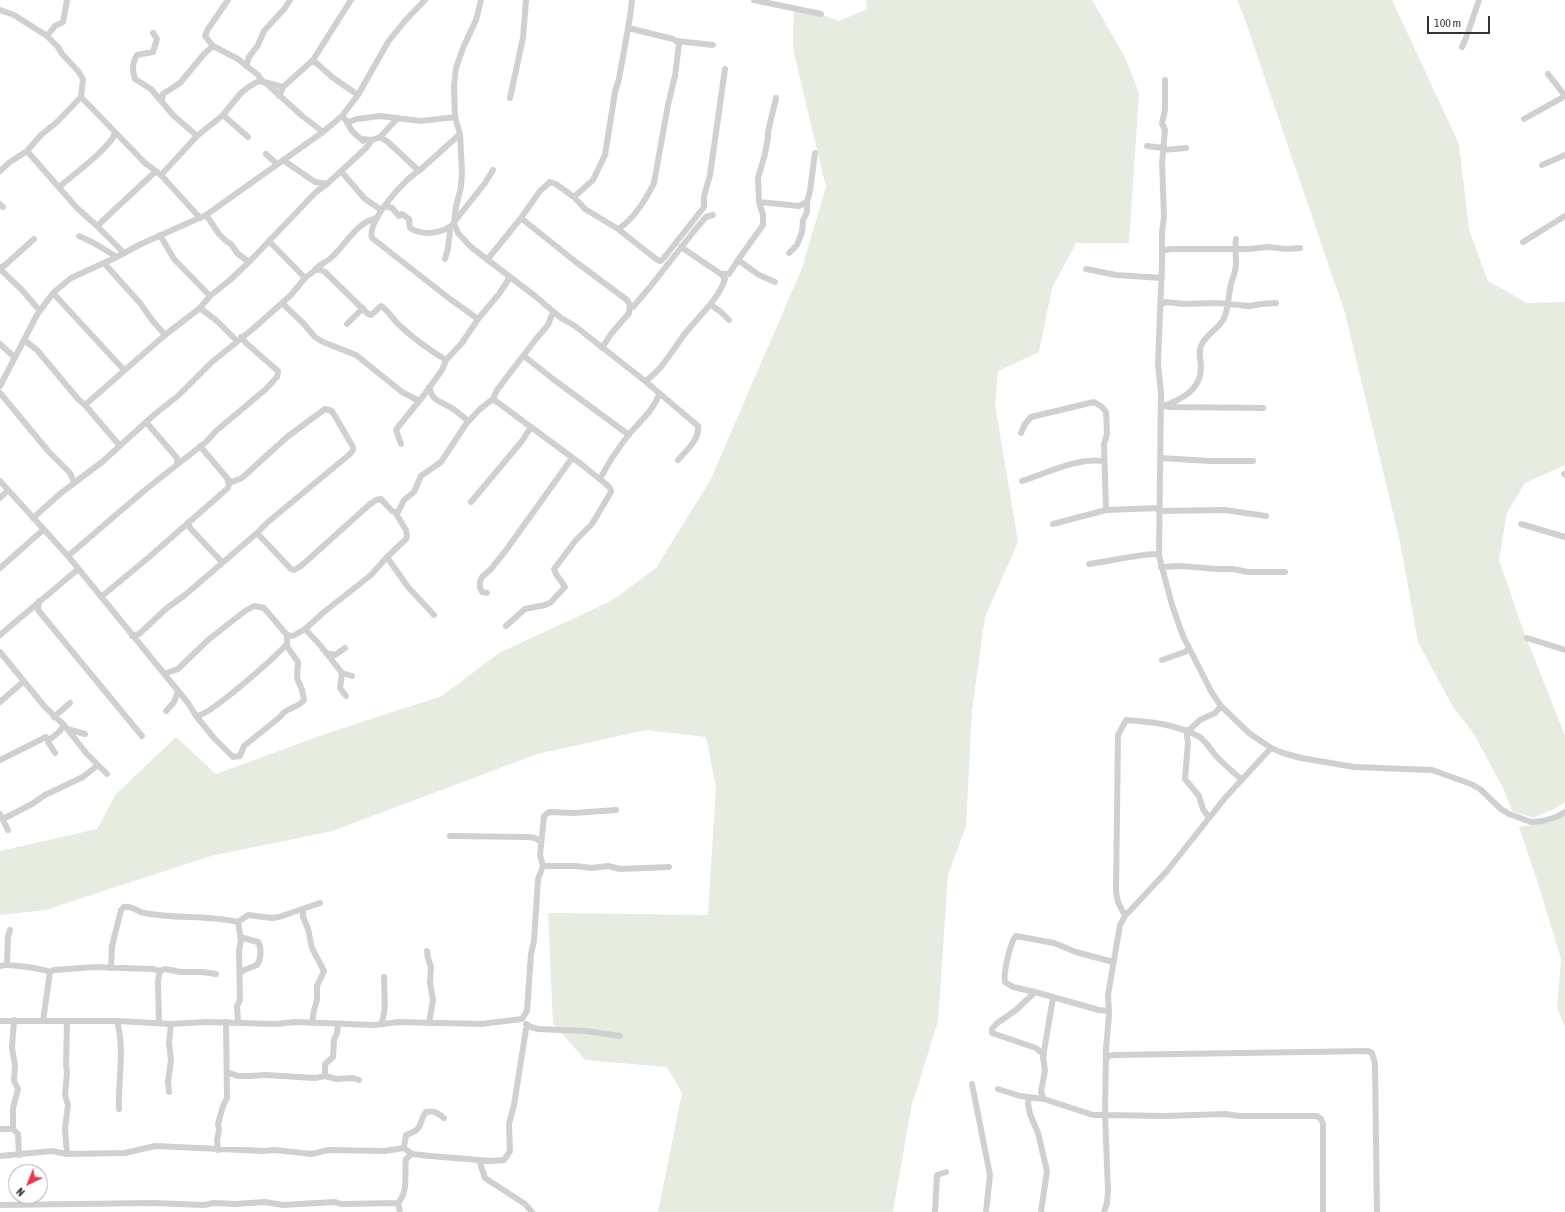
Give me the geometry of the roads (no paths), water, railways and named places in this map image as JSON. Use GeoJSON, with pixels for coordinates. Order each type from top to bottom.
{"type":"FeatureCollection","features":[{"type":"Feature","properties":{"kind":"street"},"geometry":{"type":"LineString","coordinates":[[47,36],[55,26],[63,22],[67,0]]}},
{"type":"Feature","properties":{"kind":"street"},"geometry":{"type":"LineString","coordinates":[[228,0],[206,33],[206,38],[213,46],[231,54],[258,75],[279,96],[322,132]]}},
{"type":"Feature","properties":{"kind":"street"},"geometry":{"type":"LineString","coordinates":[[246,66],[249,57],[258,45],[264,31],[285,8],[290,0]]}},
{"type":"Feature","properties":{"kind":"street"},"geometry":{"type":"LineString","coordinates":[[279,96],[283,87],[313,60],[351,0]]}},
{"type":"Feature","properties":{"kind":"street"},"geometry":{"type":"LineString","coordinates":[[0,386],[14,357],[40,311],[53,293],[71,278],[160,235],[203,217],[322,132],[342,116],[358,96],[388,42],[404,22],[425,0]]}},
{"type":"Feature","properties":{"kind":"street"},"geometry":{"type":"LineString","coordinates":[[481,0],[476,20],[463,48],[456,68],[454,86],[455,117],[460,134],[461,180],[454,222],[458,233],[471,247],[487,260],[645,381],[698,426],[698,434],[695,440],[678,460]]}},
{"type":"Feature","properties":{"kind":"street"},"geometry":{"type":"LineString","coordinates":[[510,98],[523,38],[526,0]]}},
{"type":"Feature","properties":{"kind":"street"},"geometry":{"type":"LineString","coordinates":[[574,197],[593,180],[605,155],[632,0]]}},
{"type":"Feature","properties":{"kind":"street"},"geometry":{"type":"LineString","coordinates":[[754,0],[821,14]]}},
{"type":"Feature","properties":{"kind":"street"},"geometry":{"type":"LineString","coordinates":[[1462,47],[1479,0]]}},
{"type":"Feature","properties":{"kind":"street"},"geometry":{"type":"LineString","coordinates":[[0,10],[14,15],[47,36],[82,76],[81,97],[57,122],[41,135],[27,151],[1,166]]}},
{"type":"Feature","properties":{"kind":"street"},"geometry":{"type":"LineString","coordinates":[[628,28],[677,41],[713,45]]}},
{"type":"Feature","properties":{"kind":"street"},"geometry":{"type":"LineString","coordinates":[[153,33],[157,39],[153,52],[137,56],[134,59],[132,69],[135,79],[151,90],[173,115],[197,136]]}},
{"type":"Feature","properties":{"kind":"street"},"geometry":{"type":"LineString","coordinates":[[618,229],[643,203],[655,180],[668,105],[676,72],[679,44],[677,41]]}},
{"type":"Feature","properties":{"kind":"street"},"geometry":{"type":"LineString","coordinates":[[162,102],[163,94],[180,83],[204,54],[213,46]]}},
{"type":"Feature","properties":{"kind":"street"},"geometry":{"type":"LineString","coordinates":[[313,60],[332,77],[358,96]]}},
{"type":"Feature","properties":{"kind":"street"},"geometry":{"type":"LineString","coordinates":[[487,260],[521,218],[540,191],[550,182],[556,184],[574,197],[585,208],[618,229],[656,259],[663,259],[704,207],[704,196],[710,175],[725,69]]}},
{"type":"Feature","properties":{"kind":"street"},"geometry":{"type":"LineString","coordinates":[[1524,119],[1565,96],[1548,74]]}},
{"type":"Feature","properties":{"kind":"street"},"geometry":{"type":"LineString","coordinates":[[161,175],[197,136],[223,115],[240,94],[254,83],[258,75]]}},
{"type":"Feature","properties":{"kind":"street"},"geometry":{"type":"LineString","coordinates":[[1165,80],[1165,110],[1162,123],[1164,130],[1164,217],[1162,232],[1161,297],[1163,304],[1158,365],[1163,406],[1160,458],[1159,554],[1161,567],[1172,605],[1189,648],[1212,693],[1221,706],[1239,725],[1271,748],[1301,758],[1354,767],[1432,770],[1471,784],[1480,789],[1501,809],[1509,814],[1531,822],[1556,818],[1565,812]]}},
{"type":"Feature","properties":{"kind":"street"},"geometry":{"type":"LineString","coordinates":[[254,83],[265,83],[283,87]]}},
{"type":"Feature","properties":{"kind":"street"},"geometry":{"type":"LineString","coordinates":[[81,97],[96,111],[114,136],[121,138],[155,172],[161,175],[226,241],[231,244],[238,254],[249,262]]}},
{"type":"Feature","properties":{"kind":"street"},"geometry":{"type":"LineString","coordinates":[[645,381],[658,370],[687,331],[710,305],[718,294],[725,276],[738,260],[762,224],[763,215],[759,202],[758,178],[765,154],[768,132],[776,98]]}},
{"type":"Feature","properties":{"kind":"street"},"geometry":{"type":"LineString","coordinates":[[223,115],[248,137]]}},
{"type":"Feature","properties":{"kind":"street"},"geometry":{"type":"LineString","coordinates":[[342,116],[348,122],[352,131],[362,139],[366,148]]}},
{"type":"Feature","properties":{"kind":"street"},"geometry":{"type":"LineString","coordinates":[[348,122],[357,119],[380,116],[421,121],[455,117]]}},
{"type":"Feature","properties":{"kind":"street"},"geometry":{"type":"LineString","coordinates":[[85,404],[165,335],[200,308],[210,296],[249,262],[316,192],[327,184],[366,148],[372,140],[380,136],[398,118]]}},
{"type":"Feature","properties":{"kind":"street"},"geometry":{"type":"LineString","coordinates":[[460,134],[419,171],[404,182],[382,208],[371,230],[374,240],[387,248],[402,262],[478,320]]}},
{"type":"Feature","properties":{"kind":"street"},"geometry":{"type":"LineString","coordinates":[[59,187],[90,161],[114,136]]}},
{"type":"Feature","properties":{"kind":"street"},"geometry":{"type":"LineString","coordinates":[[380,136],[419,171]]}},
{"type":"Feature","properties":{"kind":"street"},"geometry":{"type":"LineString","coordinates":[[362,139],[372,140]]}},
{"type":"Feature","properties":{"kind":"street"},"geometry":{"type":"LineString","coordinates":[[1147,146],[1163,149],[1186,148]]}},
{"type":"Feature","properties":{"kind":"street"},"geometry":{"type":"LineString","coordinates":[[27,151],[77,208],[124,253]]}},
{"type":"Feature","properties":{"kind":"street"},"geometry":{"type":"LineString","coordinates":[[789,253],[797,245],[802,232],[803,220],[807,212],[807,202],[815,153]]}},
{"type":"Feature","properties":{"kind":"street"},"geometry":{"type":"LineString","coordinates":[[266,154],[277,164]]}},
{"type":"Feature","properties":{"kind":"street"},"geometry":{"type":"LineString","coordinates":[[1542,165],[1565,155]]}},
{"type":"Feature","properties":{"kind":"street"},"geometry":{"type":"LineString","coordinates":[[283,160],[314,182],[327,184]]}},
{"type":"Feature","properties":{"kind":"street"},"geometry":{"type":"LineString","coordinates":[[445,259],[448,248],[448,231],[485,183],[493,170]]}},
{"type":"Feature","properties":{"kind":"street"},"geometry":{"type":"LineString","coordinates":[[341,171],[364,198],[382,208],[392,208],[399,216],[402,214],[409,219],[410,228],[432,233],[448,231],[458,233]]}},
{"type":"Feature","properties":{"kind":"street"},"geometry":{"type":"LineString","coordinates":[[97,226],[155,172]]}},
{"type":"Feature","properties":{"kind":"street"},"geometry":{"type":"LineString","coordinates":[[314,182],[316,192]]}},
{"type":"Feature","properties":{"kind":"street"},"geometry":{"type":"LineString","coordinates":[[458,201],[466,207]]}},
{"type":"Feature","properties":{"kind":"street"},"geometry":{"type":"LineString","coordinates":[[759,202],[799,206],[807,212]]}},
{"type":"Feature","properties":{"kind":"street"},"geometry":{"type":"LineString","coordinates":[[799,206],[807,202]]}},
{"type":"Feature","properties":{"kind":"street"},"geometry":{"type":"LineString","coordinates":[[630,308],[639,301],[706,217],[713,215]]}},
{"type":"Feature","properties":{"kind":"street"},"geometry":{"type":"LineString","coordinates":[[1523,242],[1565,216]]}},
{"type":"Feature","properties":{"kind":"street"},"geometry":{"type":"LineString","coordinates":[[33,518],[74,482],[84,477],[179,395],[212,362],[282,303],[320,264],[333,256],[344,242],[368,220],[377,218]]}},
{"type":"Feature","properties":{"kind":"street"},"geometry":{"type":"LineString","coordinates":[[521,218],[626,300],[630,305],[629,313],[610,334],[602,348]]}},
{"type":"Feature","properties":{"kind":"street"},"geometry":{"type":"LineString","coordinates":[[160,235],[174,259],[210,296]]}},
{"type":"Feature","properties":{"kind":"street"},"geometry":{"type":"LineString","coordinates":[[79,236],[117,257]]}},
{"type":"Feature","properties":{"kind":"street"},"geometry":{"type":"LineString","coordinates":[[34,239],[2,269],[40,311]]}},
{"type":"Feature","properties":{"kind":"street"},"geometry":{"type":"LineString","coordinates":[[1163,406],[1185,396],[1193,390],[1198,383],[1200,375],[1201,346],[1203,341],[1223,320],[1228,304],[1231,284],[1236,269],[1236,239]]}},
{"type":"Feature","properties":{"kind":"street"},"geometry":{"type":"LineString","coordinates":[[269,241],[306,278]]}},
{"type":"Feature","properties":{"kind":"street"},"geometry":{"type":"LineString","coordinates":[[681,247],[725,276]]}},
{"type":"Feature","properties":{"kind":"street"},"geometry":{"type":"LineString","coordinates":[[1162,250],[1268,247],[1286,249],[1300,248]]}},
{"type":"Feature","properties":{"kind":"street"},"geometry":{"type":"LineString","coordinates":[[738,260],[759,275],[775,282]]}},
{"type":"Feature","properties":{"kind":"street"},"geometry":{"type":"LineString","coordinates":[[104,263],[140,303],[165,335]]}},
{"type":"Feature","properties":{"kind":"street"},"geometry":{"type":"LineString","coordinates":[[314,271],[318,269],[325,272],[368,314],[371,315],[381,306],[385,308],[398,324],[412,336],[446,360]]}},
{"type":"Feature","properties":{"kind":"street"},"geometry":{"type":"LineString","coordinates":[[1086,269],[1116,275],[1162,278]]}},
{"type":"Feature","properties":{"kind":"street"},"geometry":{"type":"LineString","coordinates":[[401,444],[397,428],[429,388],[442,370],[446,360],[462,343],[510,277]]}},
{"type":"Feature","properties":{"kind":"street"},"geometry":{"type":"LineString","coordinates":[[53,293],[124,370]]}},
{"type":"Feature","properties":{"kind":"street"},"geometry":{"type":"LineString","coordinates":[[282,303],[315,337],[323,342],[356,355],[402,392],[419,401]]}},
{"type":"Feature","properties":{"kind":"street"},"geometry":{"type":"LineString","coordinates":[[1163,304],[1228,304],[1249,306],[1276,303]]}},
{"type":"Feature","properties":{"kind":"street"},"geometry":{"type":"LineString","coordinates":[[710,305],[721,312],[729,320]]}},
{"type":"Feature","properties":{"kind":"street"},"geometry":{"type":"LineString","coordinates":[[68,556],[179,460],[200,446],[266,389],[278,374],[276,369],[246,343],[200,308]]}},
{"type":"Feature","properties":{"kind":"street"},"geometry":{"type":"LineString","coordinates":[[347,324],[363,308]]}},
{"type":"Feature","properties":{"kind":"street"},"geometry":{"type":"LineString","coordinates":[[397,514],[402,503],[414,492],[422,476],[441,462],[468,421],[493,399],[497,390],[548,324],[554,312]]}},
{"type":"Feature","properties":{"kind":"street"},"geometry":{"type":"LineString","coordinates":[[24,340],[37,350],[120,446]]}},
{"type":"Feature","properties":{"kind":"street"},"geometry":{"type":"LineString","coordinates":[[0,344],[14,357]]}},
{"type":"Feature","properties":{"kind":"street"},"geometry":{"type":"LineString","coordinates":[[524,356],[629,435]]}},
{"type":"Feature","properties":{"kind":"street"},"geometry":{"type":"LineString","coordinates":[[429,388],[432,397],[436,401],[448,405],[468,421]]}},
{"type":"Feature","properties":{"kind":"street"},"geometry":{"type":"LineString","coordinates":[[0,393],[49,452],[70,473],[74,482]]}},
{"type":"Feature","properties":{"kind":"street"},"geometry":{"type":"LineString","coordinates":[[600,480],[604,470],[629,435],[656,402],[659,394]]}},
{"type":"Feature","properties":{"kind":"street"},"geometry":{"type":"LineString","coordinates":[[493,399],[600,480],[610,488],[611,492],[592,524],[576,540],[554,569],[566,587],[550,603],[525,609],[506,626]]}},
{"type":"Feature","properties":{"kind":"street"},"geometry":{"type":"LineString","coordinates":[[1021,433],[1030,417],[1094,402],[1102,407],[1106,412],[1107,434],[1104,440],[1106,510]]}},
{"type":"Feature","properties":{"kind":"street"},"geometry":{"type":"LineString","coordinates":[[1163,406],[1263,408]]}},
{"type":"Feature","properties":{"kind":"street"},"geometry":{"type":"LineString","coordinates":[[132,636],[139,634],[168,608],[185,596],[268,522],[353,450],[350,440],[332,411],[325,409],[288,437],[242,478],[232,482],[228,480],[200,446]]}},
{"type":"Feature","properties":{"kind":"street"},"geometry":{"type":"LineString","coordinates":[[146,422],[179,460]]}},
{"type":"Feature","properties":{"kind":"street"},"geometry":{"type":"LineString","coordinates":[[471,502],[522,441],[531,427]]}},
{"type":"Feature","properties":{"kind":"street"},"geometry":{"type":"LineString","coordinates":[[487,593],[482,592],[480,588],[482,577],[504,553],[572,458]]}},
{"type":"Feature","properties":{"kind":"street"},"geometry":{"type":"LineString","coordinates":[[1160,458],[1253,461]]}},
{"type":"Feature","properties":{"kind":"street"},"geometry":{"type":"LineString","coordinates":[[1022,481],[1080,462],[1096,460],[1104,461]]}},
{"type":"Feature","properties":{"kind":"street"},"geometry":{"type":"LineString","coordinates":[[101,597],[228,488],[228,480]]}},
{"type":"Feature","properties":{"kind":"street"},"geometry":{"type":"LineString","coordinates":[[0,481],[68,556],[77,570],[178,691],[196,716],[231,756],[235,758],[240,756],[244,746],[280,717],[284,711],[300,705],[304,700],[297,678],[298,662],[286,645]]}},
{"type":"Feature","properties":{"kind":"street"},"geometry":{"type":"LineString","coordinates":[[0,498],[8,490]]}},
{"type":"Feature","properties":{"kind":"street"},"geometry":{"type":"LineString","coordinates":[[257,533],[291,570],[294,570],[301,566],[373,502],[382,499],[392,511],[397,514],[406,530],[407,537],[371,575],[305,629],[293,636],[287,635]]}},
{"type":"Feature","properties":{"kind":"street"},"geometry":{"type":"LineString","coordinates":[[1053,524],[1106,510],[1225,510],[1266,516]]}},
{"type":"Feature","properties":{"kind":"street"},"geometry":{"type":"LineString","coordinates":[[188,522],[190,528],[222,562]]}},
{"type":"Feature","properties":{"kind":"street"},"geometry":{"type":"LineString","coordinates":[[1521,524],[1565,537]]}},
{"type":"Feature","properties":{"kind":"street"},"geometry":{"type":"LineString","coordinates":[[0,568],[43,530]]}},
{"type":"Feature","properties":{"kind":"street"},"geometry":{"type":"LineString","coordinates":[[1089,564],[1114,561],[1144,554],[1159,554]]}},
{"type":"Feature","properties":{"kind":"street"},"geometry":{"type":"LineString","coordinates":[[387,557],[408,587],[434,615]]}},
{"type":"Feature","properties":{"kind":"street"},"geometry":{"type":"LineString","coordinates":[[1161,567],[1181,566],[1233,569],[1256,573],[1267,571],[1285,572]]}},
{"type":"Feature","properties":{"kind":"street"},"geometry":{"type":"LineString","coordinates":[[0,635],[77,570]]}},
{"type":"Feature","properties":{"kind":"street"},"geometry":{"type":"LineString","coordinates":[[39,601],[38,608],[43,616],[142,736]]}},
{"type":"Feature","properties":{"kind":"street"},"geometry":{"type":"LineString","coordinates":[[164,674],[178,669],[208,640],[245,611],[254,606],[264,608],[287,635],[288,641],[286,645],[227,697],[205,713],[200,716],[196,716]]}},
{"type":"Feature","properties":{"kind":"street"},"geometry":{"type":"LineString","coordinates":[[305,629],[311,634],[342,673],[352,676]]}},
{"type":"Feature","properties":{"kind":"street"},"geometry":{"type":"LineString","coordinates":[[1527,638],[1565,650]]}},
{"type":"Feature","properties":{"kind":"street"},"geometry":{"type":"LineString","coordinates":[[326,653],[335,655],[346,648]]}},
{"type":"Feature","properties":{"kind":"street"},"geometry":{"type":"LineString","coordinates":[[1162,660],[1185,652],[1189,648]]}},
{"type":"Feature","properties":{"kind":"street"},"geometry":{"type":"LineString","coordinates":[[0,652],[23,682],[106,774]]}},
{"type":"Feature","properties":{"kind":"street"},"geometry":{"type":"LineString","coordinates":[[342,673],[340,688],[346,696]]}},
{"type":"Feature","properties":{"kind":"street"},"geometry":{"type":"LineString","coordinates":[[0,702],[23,682]]}},
{"type":"Feature","properties":{"kind":"street"},"geometry":{"type":"LineString","coordinates":[[166,711],[174,702],[178,691]]}},
{"type":"Feature","properties":{"kind":"street"},"geometry":{"type":"LineString","coordinates":[[54,717],[70,703]]}},
{"type":"Feature","properties":{"kind":"street"},"geometry":{"type":"LineString","coordinates":[[1209,818],[1199,796],[1185,779],[1188,742],[1187,737],[1188,731],[1200,720],[1216,713],[1221,706]]}},
{"type":"Feature","properties":{"kind":"street"},"geometry":{"type":"LineString","coordinates":[[1125,916],[1118,902],[1116,892],[1118,735],[1126,720],[1156,722],[1188,731],[1202,738],[1215,756],[1242,780]]}},
{"type":"Feature","properties":{"kind":"street"},"geometry":{"type":"LineString","coordinates":[[65,727],[85,734]]}},
{"type":"Feature","properties":{"kind":"street"},"geometry":{"type":"LineString","coordinates":[[55,753],[48,742],[65,727]]}},
{"type":"Feature","properties":{"kind":"street"},"geometry":{"type":"LineString","coordinates":[[0,760],[46,737]]}},
{"type":"Feature","properties":{"kind":"street"},"geometry":{"type":"LineString","coordinates":[[1104,1212],[1107,1203],[1108,1191],[1106,1049],[1109,987],[1120,925],[1125,916],[1167,871],[1209,818],[1271,748]]}},
{"type":"Feature","properties":{"kind":"street"},"geometry":{"type":"LineString","coordinates":[[8,830],[1,816],[27,807],[46,795],[83,777],[98,765]]}},
{"type":"Feature","properties":{"kind":"street"},"geometry":{"type":"LineString","coordinates":[[0,1021],[117,1021],[171,1024],[238,1022],[312,1023],[338,1025],[399,1022],[463,1022],[481,1024],[522,1019],[528,1010],[531,954],[534,941],[538,879],[543,866],[540,855],[544,816],[548,812],[574,813],[616,810]]}},
{"type":"Feature","properties":{"kind":"street"},"geometry":{"type":"LineString","coordinates":[[450,836],[528,837],[535,838],[541,842]]}},
{"type":"Feature","properties":{"kind":"street"},"geometry":{"type":"LineString","coordinates":[[543,866],[575,866],[592,868],[608,866],[620,869],[669,867]]}},
{"type":"Feature","properties":{"kind":"street"},"geometry":{"type":"LineString","coordinates":[[111,968],[112,946],[121,910],[124,907],[132,907],[140,913],[146,914],[163,916],[216,917],[238,922],[248,915],[272,918],[303,910],[320,903]]}},
{"type":"Feature","properties":{"kind":"street"},"geometry":{"type":"LineString","coordinates":[[303,910],[302,917],[308,929],[312,948],[324,971],[323,976],[317,986],[317,1000],[312,1023]]}},
{"type":"Feature","properties":{"kind":"street"},"geometry":{"type":"LineString","coordinates":[[238,922],[240,937],[238,951],[240,973],[240,1000],[237,1006],[238,1022]]}},
{"type":"Feature","properties":{"kind":"street"},"geometry":{"type":"LineString","coordinates":[[7,964],[8,937],[10,930]]}},
{"type":"Feature","properties":{"kind":"street"},"geometry":{"type":"LineString","coordinates":[[1109,1010],[1099,1010],[1013,987],[1005,982],[1005,973],[1012,942],[1016,936],[1054,943],[1076,952],[1113,962]]}},
{"type":"Feature","properties":{"kind":"street"},"geometry":{"type":"LineString","coordinates":[[240,937],[258,942],[260,948],[257,965],[240,973]]}},
{"type":"Feature","properties":{"kind":"street"},"geometry":{"type":"LineString","coordinates":[[427,950],[431,967],[430,983],[433,1000],[429,1023]]}},
{"type":"Feature","properties":{"kind":"street"},"geometry":{"type":"LineString","coordinates":[[0,966],[7,964],[13,967],[40,969],[50,972],[60,968],[111,968],[153,969],[160,971],[165,969],[181,972],[216,974]]}},
{"type":"Feature","properties":{"kind":"street"},"geometry":{"type":"LineString","coordinates":[[159,1023],[158,981],[160,971]]}},
{"type":"Feature","properties":{"kind":"street"},"geometry":{"type":"LineString","coordinates":[[43,1021],[50,972]]}},
{"type":"Feature","properties":{"kind":"street"},"geometry":{"type":"LineString","coordinates":[[381,1024],[384,1015],[384,977]]}},
{"type":"Feature","properties":{"kind":"street"},"geometry":{"type":"LineString","coordinates":[[1035,992],[1009,1016],[996,1024],[992,1029],[992,1033],[1036,1048],[1044,1055]]}},
{"type":"Feature","properties":{"kind":"street"},"geometry":{"type":"LineString","coordinates":[[1044,1099],[1041,1092],[1045,1070],[1044,1055],[1053,998]]}},
{"type":"Feature","properties":{"kind":"street"},"geometry":{"type":"LineString","coordinates":[[522,1019],[528,1025],[544,1030],[586,1031],[620,1036]]}},
{"type":"Feature","properties":{"kind":"street"},"geometry":{"type":"LineString","coordinates":[[14,1020],[12,1048],[15,1065],[14,1080],[18,1089],[13,1108],[13,1129],[18,1134],[19,1155]]}},
{"type":"Feature","properties":{"kind":"street"},"geometry":{"type":"LineString","coordinates":[[67,1021],[67,1073],[65,1095],[68,1105],[65,1128],[67,1154]]}},
{"type":"Feature","properties":{"kind":"street"},"geometry":{"type":"LineString","coordinates":[[117,1021],[122,1053],[118,1098],[119,1109]]}},
{"type":"Feature","properties":{"kind":"street"},"geometry":{"type":"LineString","coordinates":[[218,1150],[216,1144],[219,1130],[218,1124],[227,1098],[226,1022]]}},
{"type":"Feature","properties":{"kind":"street"},"geometry":{"type":"LineString","coordinates":[[169,1092],[168,1082],[171,1060],[169,1043],[171,1024]]}},
{"type":"Feature","properties":{"kind":"street"},"geometry":{"type":"LineString","coordinates":[[325,1076],[325,1064],[333,1057],[334,1040],[338,1025]]}},
{"type":"Feature","properties":{"kind":"street"},"geometry":{"type":"LineString","coordinates":[[0,1156],[52,1151],[67,1154],[125,1153],[155,1146],[218,1150],[274,1150],[312,1154],[328,1150],[385,1151],[404,1148],[412,1154],[478,1160],[504,1160],[508,1156],[510,1139],[509,1124],[514,1105],[520,1060],[528,1025]]}},
{"type":"Feature","properties":{"kind":"street"},"geometry":{"type":"LineString","coordinates":[[1106,1049],[1109,1053],[1114,1055]]}},
{"type":"Feature","properties":{"kind":"street"},"geometry":{"type":"LineString","coordinates":[[1106,1061],[1108,1056],[1114,1055],[1368,1051],[1372,1053],[1375,1063],[1377,1212]]}},
{"type":"Feature","properties":{"kind":"street"},"geometry":{"type":"LineString","coordinates":[[227,1072],[238,1076],[265,1075],[315,1078],[325,1076],[336,1079],[353,1078],[359,1080]]}},
{"type":"Feature","properties":{"kind":"street"},"geometry":{"type":"LineString","coordinates":[[121,1075],[128,1078]]}},
{"type":"Feature","properties":{"kind":"street"},"geometry":{"type":"LineString","coordinates":[[972,1084],[990,1175],[986,1212]]}},
{"type":"Feature","properties":{"kind":"street"},"geometry":{"type":"LineString","coordinates":[[998,1089],[1020,1096],[1044,1099],[1093,1115],[1165,1116],[1225,1114],[1239,1116],[1317,1116],[1321,1119],[1323,1124],[1323,1212]]}},
{"type":"Feature","properties":{"kind":"street"},"geometry":{"type":"LineString","coordinates":[[1029,1097],[1028,1104],[1030,1114],[1038,1133],[1047,1171],[1041,1212]]}},
{"type":"Feature","properties":{"kind":"street"},"geometry":{"type":"LineString","coordinates":[[404,1148],[406,1135],[415,1132],[419,1128],[426,1112],[430,1111],[437,1113],[444,1118]]}},
{"type":"Feature","properties":{"kind":"street"},"geometry":{"type":"LineString","coordinates":[[0,1129],[13,1129]]}},
{"type":"Feature","properties":{"kind":"street"},"geometry":{"type":"LineString","coordinates":[[0,1205],[38,1208],[153,1203],[196,1208],[265,1202],[284,1204],[335,1202],[341,1204],[398,1203],[402,1199],[406,1180],[406,1159],[412,1154]]}},
{"type":"Feature","properties":{"kind":"street"},"geometry":{"type":"LineString","coordinates":[[478,1160],[485,1178],[525,1204],[532,1212]]}},
{"type":"Feature","properties":{"kind":"street"},"geometry":{"type":"LineString","coordinates":[[935,1212],[937,1175],[946,1172]]}},
{"type":"Feature","properties":{"kind":"street"},"geometry":{"type":"LineString","coordinates":[[398,1203],[400,1212]]}},
{"type":"Feature","properties":{"kind":"street"},"geometry":{"type":"LineString","coordinates":[[122,1204],[122,1212]]}}]}
